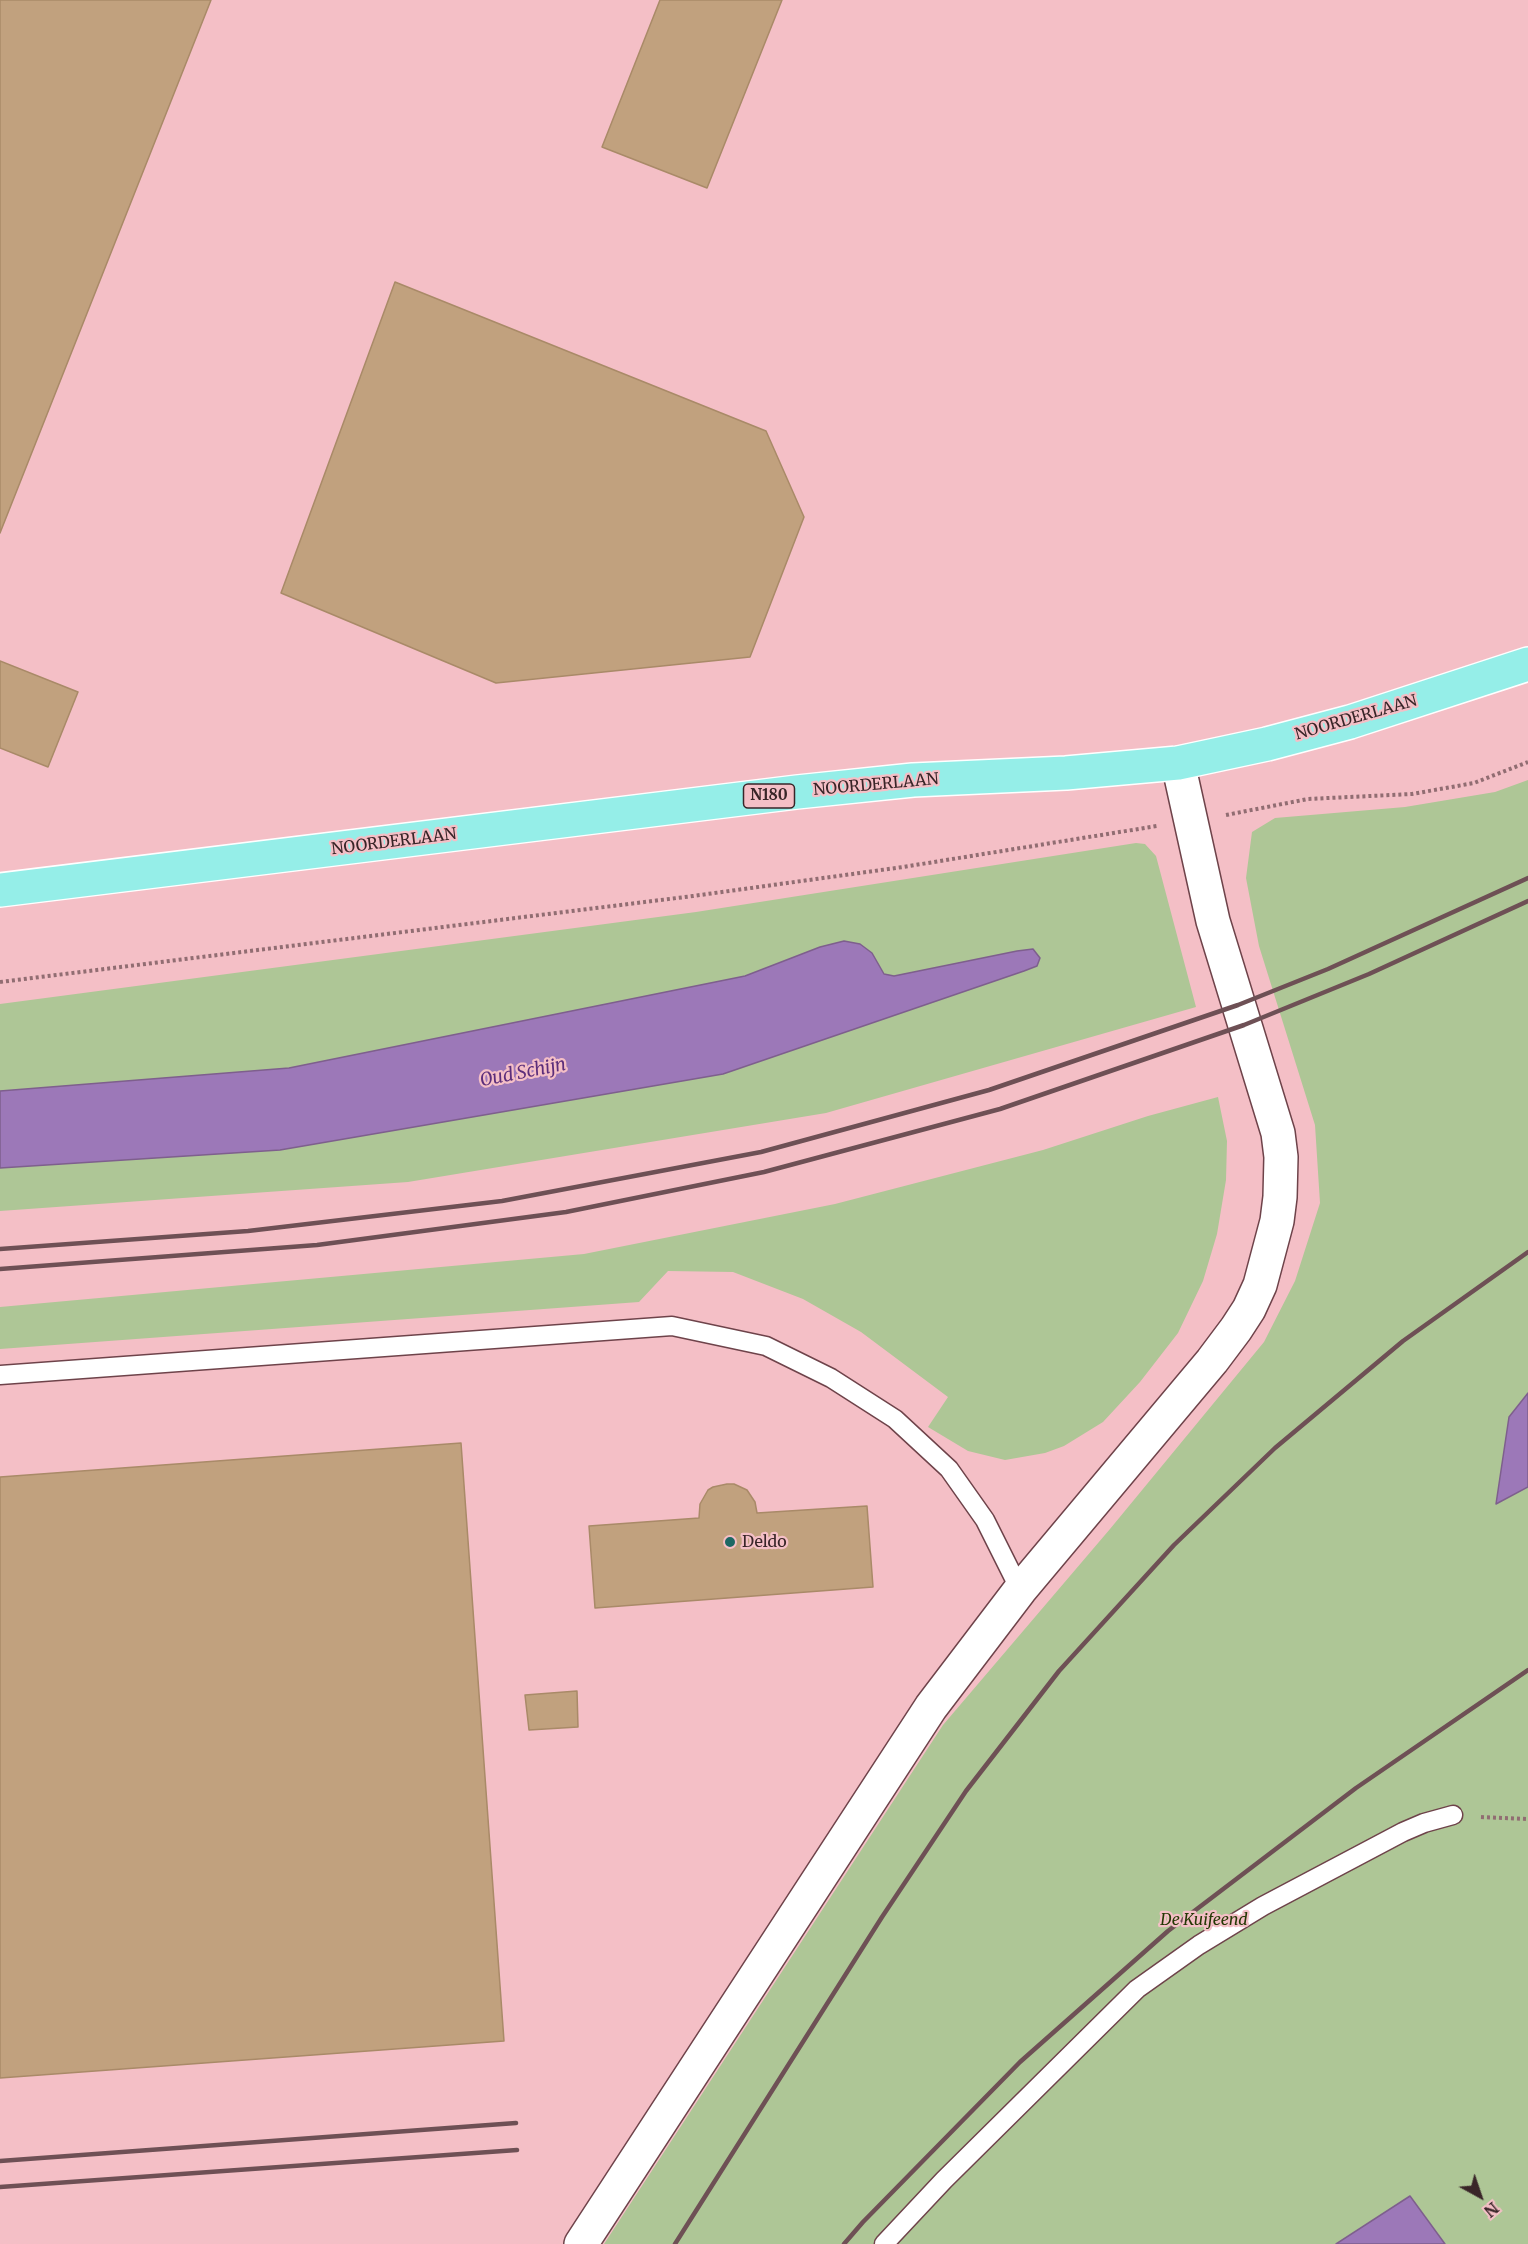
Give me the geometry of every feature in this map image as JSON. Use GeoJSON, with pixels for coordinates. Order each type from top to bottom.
{"type":"FeatureCollection","features":[{"type":"Feature","properties":{"kind":"main road","name":"NOORDERLAAN"},"geometry":{"type":"LineString","coordinates":[[0,890],[797,792],[913,780],[1066,773],[1178,763],[1267,744],[1350,722],[1528,664]]}},
{"type":"Feature","properties":{"kind":"street"},"geometry":{"type":"LineString","coordinates":[[580,2244],[932,1707],[1020,1590],[1236,1329],[1260,1285],[1277,1221],[1281,1180],[1278,1133],[1216,932],[1178,763]]}},
{"type":"Feature","properties":{"kind":"lane"},"geometry":{"type":"LineString","coordinates":[[0,1375],[672,1326],[693,1330],[766,1346],[831,1378],[895,1419],[949,1469],[985,1520],[1020,1590]]}},
{"type":"Feature","properties":{"kind":"lane"},"geometry":{"type":"LineString","coordinates":[[884,2244],[944,2180],[1137,1989],[1199,1945],[1263,1906],[1403,1832],[1453,1815]]}},
{"type":"Feature","properties":{"kind":"path"},"geometry":{"type":"LineString","coordinates":[[0,982],[693,896],[903,867],[1190,821],[1308,799],[1412,794],[1474,783],[1528,762]]}},
{"type":"Feature","properties":{"kind":"path"},"geometry":{"type":"LineString","coordinates":[[1453,1815],[1528,1819]]}},
{"type":"Feature","properties":{"kind":"green space","name":"De Kuifeend"},"geometry":{"type":"Polygon","coordinates":[[[1528,780],[1528,2244],[604,2244],[943,1725],[1110,1529],[1264,1342],[1295,1281],[1320,1203],[1315,1125],[1259,946],[1246,878],[1252,832],[1275,818],[1405,807],[1495,792],[1528,780]]]}},
{"type":"Feature","properties":{"kind":"green space"},"geometry":{"type":"Polygon","coordinates":[[[1136,843],[1145,844],[1156,856],[1196,1007],[826,1113],[408,1182],[0,1211],[0,1004],[696,912],[1136,843]]]}},
{"type":"Feature","properties":{"kind":"green space"},"geometry":{"type":"Polygon","coordinates":[[[1218,1097],[1227,1141],[1226,1180],[1217,1234],[1203,1281],[1178,1333],[1140,1382],[1103,1422],[1064,1446],[1045,1453],[1005,1460],[968,1451],[928,1427],[948,1397],[861,1332],[803,1299],[733,1272],[668,1271],[639,1302],[0,1349],[0,1307],[584,1254],[835,1204],[1043,1150],[1148,1116],[1218,1097]]]}},
{"type":"Feature","properties":{"kind":"water","name":"Oud Schijn"},"geometry":{"type":"Polygon","coordinates":[[[844,941],[860,944],[872,953],[884,974],[894,976],[1033,949],[1040,958],[1037,966],[1024,971],[723,1074],[280,1150],[0,1168],[0,1091],[289,1068],[745,976],[820,947],[844,941]]]}},
{"type":"Feature","properties":{"kind":"water"},"geometry":{"type":"Polygon","coordinates":[[[1528,1393],[1528,1487],[1496,1504],[1509,1417],[1528,1393]]]}},
{"type":"Feature","properties":{"kind":"water"},"geometry":{"type":"Polygon","coordinates":[[[1410,2196],[1445,2244],[1336,2244],[1410,2196]]]}},
{"type":"Feature","properties":{"kind":"building"},"geometry":{"type":"Polygon","coordinates":[[[0,0],[211,0],[0,533],[0,0]]]}},
{"type":"Feature","properties":{"kind":"building"},"geometry":{"type":"Polygon","coordinates":[[[660,0],[782,0],[707,188],[602,147],[660,0]]]}},
{"type":"Feature","properties":{"kind":"building"},"geometry":{"type":"Polygon","coordinates":[[[395,282],[766,431],[804,517],[750,657],[496,683],[281,593],[395,282]]]}},
{"type":"Feature","properties":{"kind":"building"},"geometry":{"type":"Polygon","coordinates":[[[0,661],[78,692],[48,767],[0,748],[0,661]]]}},
{"type":"Feature","properties":{"kind":"building"},"geometry":{"type":"Polygon","coordinates":[[[461,1443],[504,2041],[0,2078],[0,1477],[461,1443]]]}},
{"type":"Feature","properties":{"kind":"building","name":"Deldo"},"geometry":{"type":"Polygon","coordinates":[[[734,1484],[747,1490],[755,1502],[757,1513],[867,1506],[873,1587],[595,1608],[589,1526],[699,1518],[700,1504],[708,1490],[734,1484]]]}},
{"type":"Feature","properties":{"kind":"building"},"geometry":{"type":"Polygon","coordinates":[[[577,1691],[578,1727],[529,1730],[525,1695],[577,1691]]]}},
{"type":"Feature","properties":{"kind":"railway"},"geometry":{"type":"LineString","coordinates":[[0,1249],[248,1231],[502,1201],[761,1152],[989,1090],[1238,1005],[1328,969],[1528,878]]}},
{"type":"Feature","properties":{"kind":"railway"},"geometry":{"type":"LineString","coordinates":[[0,1269],[317,1245],[566,1212],[764,1172],[1000,1109],[1244,1025],[1369,974],[1528,901]]}},
{"type":"Feature","properties":{"kind":"railway"},"geometry":{"type":"LineString","coordinates":[[675,2244],[882,1917],[966,1791],[1059,1671],[1174,1545],[1275,1448],[1403,1341],[1528,1252]]}},
{"type":"Feature","properties":{"kind":"railway"},"geometry":{"type":"LineString","coordinates":[[844,2244],[1020,2062],[1168,1931],[1356,1788],[1528,1670]]}},
{"type":"Feature","properties":{"kind":"railway"},"geometry":{"type":"LineString","coordinates":[[0,2161],[516,2123]]}},
{"type":"Feature","properties":{"kind":"railway"},"geometry":{"type":"LineString","coordinates":[[0,2187],[517,2150]]}},
{"type":"Feature","properties":{"kind":"place","name":"Deldo"},"geometry":{"type":"Point","coordinates":[730,1542]}}]}
